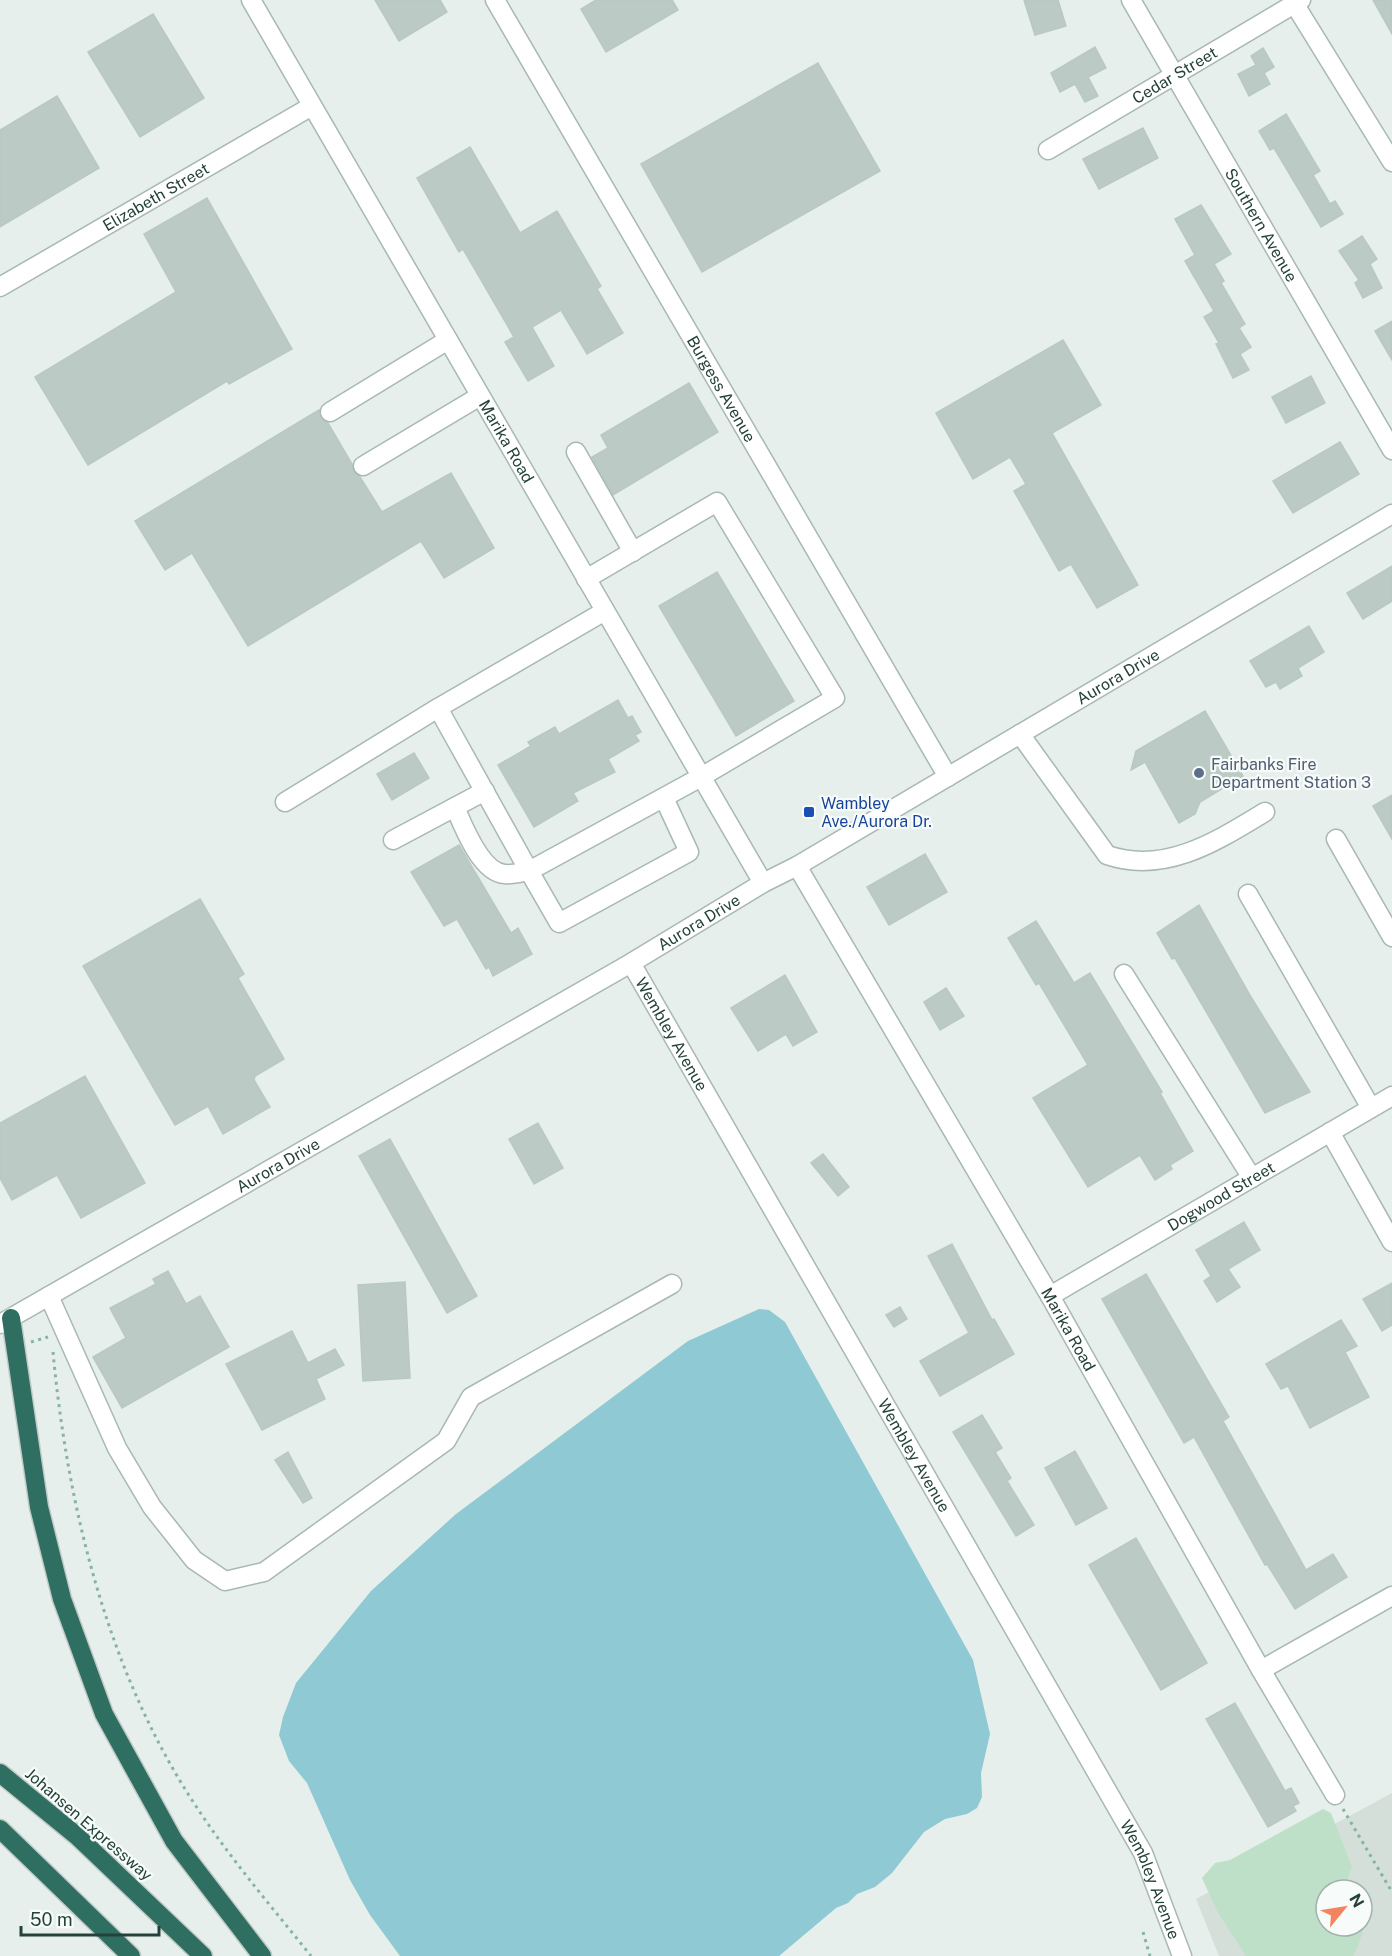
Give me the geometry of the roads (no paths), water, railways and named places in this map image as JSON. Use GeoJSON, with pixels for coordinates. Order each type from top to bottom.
{"type":"FeatureCollection","features":[{"type":"Feature","properties":{"kind":"highway"},"geometry":{"type":"LineString","coordinates":[[4,1316],[39,1507],[62,1599],[104,1714],[174,1841],[262,1956]]}},
{"type":"Feature","properties":{"kind":"highway","name":"Johansen Expressway"},"geometry":{"type":"LineString","coordinates":[[0,1773],[77,1836],[203,1956]]}},
{"type":"Feature","properties":{"kind":"highway"},"geometry":{"type":"LineString","coordinates":[[0,1828],[130,1956]]}},
{"type":"Feature","properties":{"kind":"street","name":"Marika Road"},"geometry":{"type":"LineString","coordinates":[[251,0],[763,882]]}},
{"type":"Feature","properties":{"kind":"street","name":"Burgess Avenue"},"geometry":{"type":"LineString","coordinates":[[495,0],[948,777]]}},
{"type":"Feature","properties":{"kind":"street","name":"Southern Avenue"},"geometry":{"type":"LineString","coordinates":[[1131,0],[1392,450]]}},
{"type":"Feature","properties":{"kind":"street","name":"Cedar Street"},"geometry":{"type":"LineString","coordinates":[[1048,150],[1296,1]]}},
{"type":"Feature","properties":{"kind":"street"},"geometry":{"type":"LineString","coordinates":[[1296,1],[1392,162]]}},
{"type":"Feature","properties":{"kind":"street","name":"Elizabeth Street"},"geometry":{"type":"LineString","coordinates":[[0,287],[312,106]]}},
{"type":"Feature","properties":{"kind":"street"},"geometry":{"type":"LineString","coordinates":[[330,412],[448,340]]}},
{"type":"Feature","properties":{"kind":"street"},"geometry":{"type":"LineString","coordinates":[[363,466],[480,396]]}},
{"type":"Feature","properties":{"kind":"street"},"geometry":{"type":"LineString","coordinates":[[576,452],[633,552]]}},
{"type":"Feature","properties":{"kind":"street"},"geometry":{"type":"LineString","coordinates":[[455,807],[469,840],[492,871],[505,874],[529,871],[664,798],[835,698],[717,502],[586,579]]}},
{"type":"Feature","properties":{"kind":"street","name":"Aurora Drive"},"geometry":{"type":"LineString","coordinates":[[4,1316],[49,1296],[631,963],[763,882],[797,866],[1392,514]]}},
{"type":"Feature","properties":{"kind":"street"},"geometry":{"type":"LineString","coordinates":[[285,802],[438,708],[605,611]]}},
{"type":"Feature","properties":{"kind":"street"},"geometry":{"type":"LineString","coordinates":[[438,708],[559,923],[689,852],[664,798]]}},
{"type":"Feature","properties":{"kind":"street"},"geometry":{"type":"LineString","coordinates":[[1020,734],[1107,855],[1127,862],[1164,860],[1193,851],[1214,842],[1265,812]]}},
{"type":"Feature","properties":{"kind":"street"},"geometry":{"type":"LineString","coordinates":[[393,840],[485,791]]}},
{"type":"Feature","properties":{"kind":"street"},"geometry":{"type":"LineString","coordinates":[[1336,839],[1392,937]]}},
{"type":"Feature","properties":{"kind":"street","name":"Marika Road"},"geometry":{"type":"LineString","coordinates":[[797,866],[1050,1296],[1261,1670],[1335,1795]]}},
{"type":"Feature","properties":{"kind":"street"},"geometry":{"type":"LineString","coordinates":[[1248,894],[1371,1108]]}},
{"type":"Feature","properties":{"kind":"street","name":"Wembley Avenue"},"geometry":{"type":"LineString","coordinates":[[631,963],[1143,1853],[1182,1956]]}},
{"type":"Feature","properties":{"kind":"street"},"geometry":{"type":"LineString","coordinates":[[1124,974],[1252,1178]]}},
{"type":"Feature","properties":{"kind":"street","name":"Dogwood Street"},"geometry":{"type":"LineString","coordinates":[[1050,1296],[1392,1096]]}},
{"type":"Feature","properties":{"kind":"street"},"geometry":{"type":"LineString","coordinates":[[1330,1132],[1392,1242]]}},
{"type":"Feature","properties":{"kind":"street"},"geometry":{"type":"LineString","coordinates":[[49,1296],[117,1448],[152,1507],[194,1560],[225,1581],[264,1572],[446,1441],[471,1397],[672,1284]]}},
{"type":"Feature","properties":{"kind":"street"},"geometry":{"type":"LineString","coordinates":[[1261,1670],[1392,1596]]}},
{"type":"Feature","properties":{"kind":"water"},"geometry":{"type":"Polygon","coordinates":[[[759,1309],[769,1310],[785,1322],[973,1660],[990,1734],[981,1773],[982,1797],[977,1808],[967,1814],[945,1819],[924,1832],[892,1873],[875,1887],[857,1894],[848,1903],[836,1908],[779,1956],[400,1956],[370,1915],[350,1880],[307,1783],[289,1761],[279,1735],[296,1683],[371,1591],[456,1514],[688,1341],[759,1309]]]}},
{"type":"Feature","properties":{"kind":"place","name":"Fairbanks Fire Department Station 3"},"geometry":{"type":"Point","coordinates":[1199,773]}},
{"type":"Feature","properties":{"kind":"place","name":"Wambley Ave./Aurora Dr."},"geometry":{"type":"Point","coordinates":[809,812]}}]}
